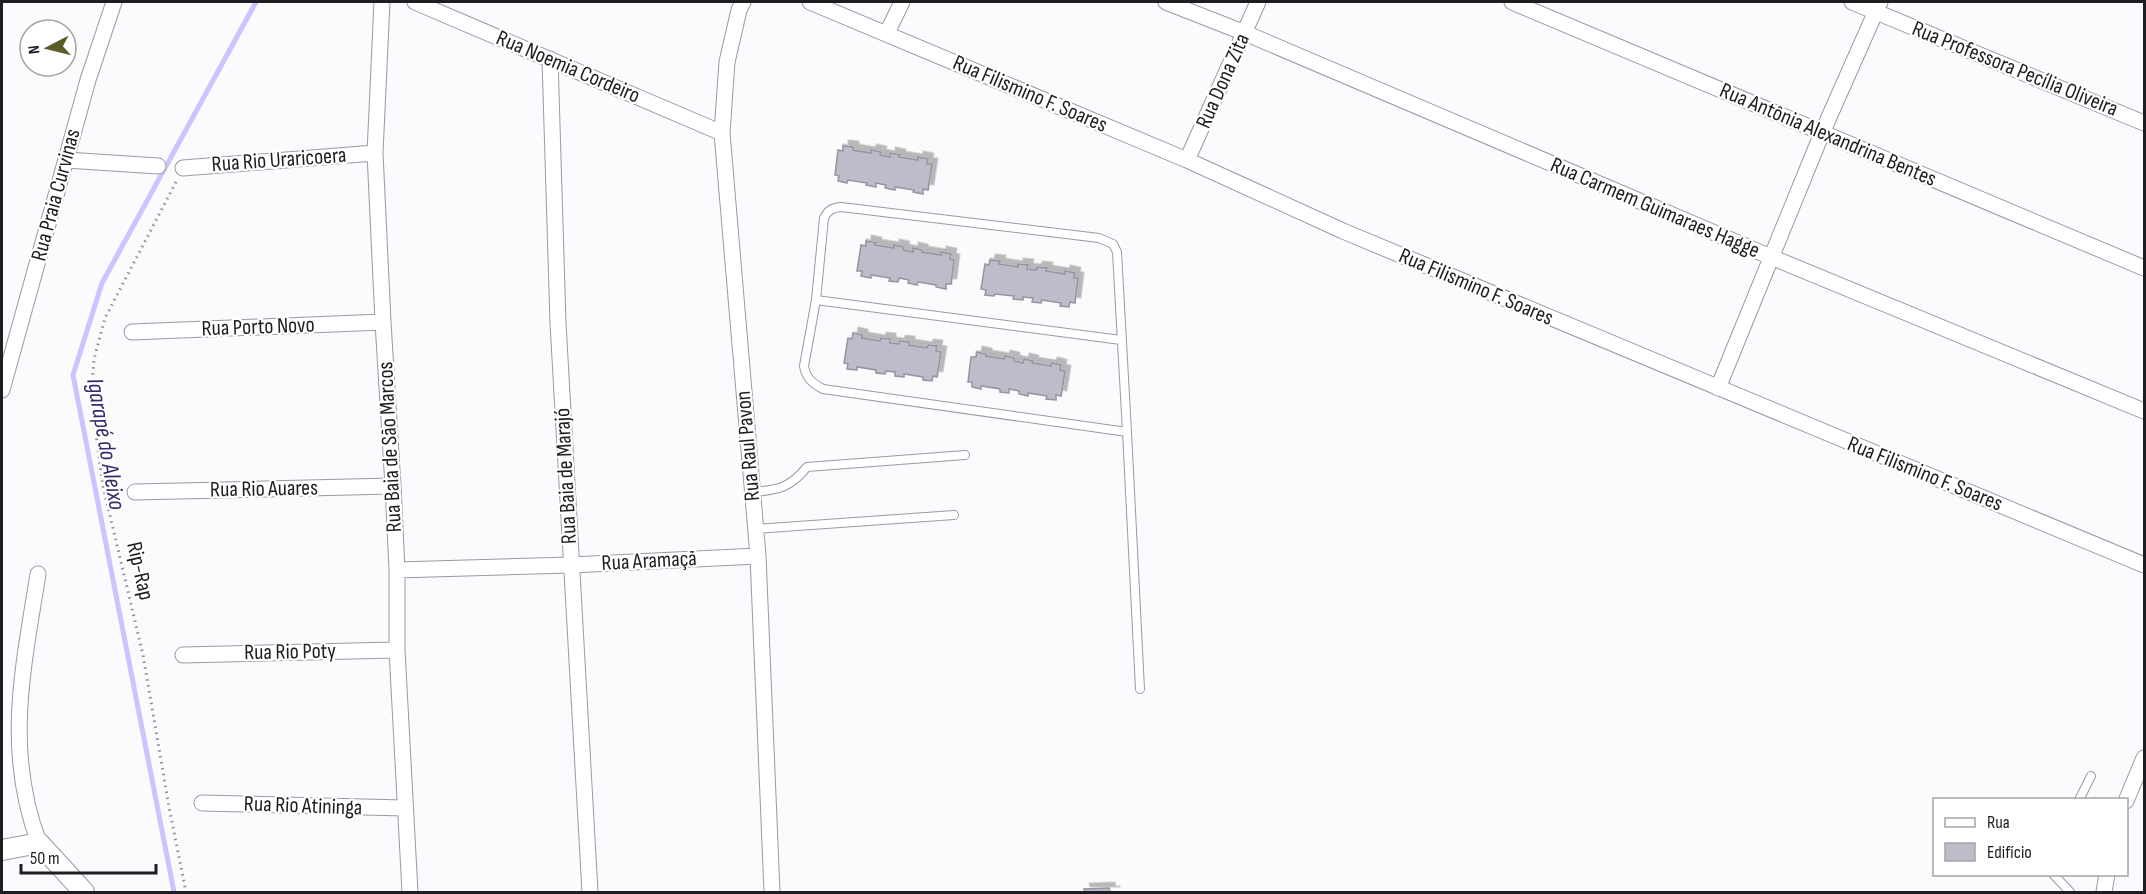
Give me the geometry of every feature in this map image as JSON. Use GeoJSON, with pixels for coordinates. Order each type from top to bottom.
{"type":"FeatureCollection","features":[{"type":"Feature","properties":{"kind":"street","name":"Rua Praia Curvinas"},"geometry":{"type":"LineString","coordinates":[[2,390],[88,80],[114,2]]}},
{"type":"Feature","properties":{"kind":"street","name":"Rua Baia de São Marcos"},"geometry":{"type":"LineString","coordinates":[[382,2],[375,153],[397,570],[397,650],[410,892]]}},
{"type":"Feature","properties":{"kind":"street","name":"Rua Noemia Cordeiro"},"geometry":{"type":"LineString","coordinates":[[415,2],[722,133]]}},
{"type":"Feature","properties":{"kind":"street","name":"Rua Raul Pavon"},"geometry":{"type":"LineString","coordinates":[[743,2],[739,10],[727,62],[722,133],[758,556],[772,892]]}},
{"type":"Feature","properties":{"kind":"street","name":"Rua Filismino F. Soares"},"geometry":{"type":"LineString","coordinates":[[810,2],[1186,160],[1343,231],[2145,565]]}},
{"type":"Feature","properties":{"kind":"street"},"geometry":{"type":"LineString","coordinates":[[887,33],[902,2]]}},
{"type":"Feature","properties":{"kind":"street","name":"Rua Carmem Guimaraes Hagge"},"geometry":{"type":"LineString","coordinates":[[1166,2],[1245,33],[1771,257],[2145,411]]}},
{"type":"Feature","properties":{"kind":"street","name":"Rua Dona Zita"},"geometry":{"type":"LineString","coordinates":[[1186,160],[1258,2]]}},
{"type":"Feature","properties":{"kind":"street","name":"Rua Antônia Alexandrina Bentes"},"geometry":{"type":"LineString","coordinates":[[1512,2],[2145,268]]}},
{"type":"Feature","properties":{"kind":"street","name":"Rua Professora Pecília Oliveira"},"geometry":{"type":"LineString","coordinates":[[1852,2],[1877,7],[2145,123]]}},
{"type":"Feature","properties":{"kind":"street"},"geometry":{"type":"LineString","coordinates":[[1718,388],[1822,133],[1877,7]]}},
{"type":"Feature","properties":{"kind":"street","name":"Rua Baia de Marajó"},"geometry":{"type":"LineString","coordinates":[[550,59],[558,323],[590,892]]}},
{"type":"Feature","properties":{"kind":"street","name":"Rua Rio Uraricoera"},"geometry":{"type":"LineString","coordinates":[[183,168],[375,153]]}},
{"type":"Feature","properties":{"kind":"street"},"geometry":{"type":"LineString","coordinates":[[66,160],[158,166]]}},
{"type":"Feature","properties":{"kind":"street","name":"Rua Porto Novo"},"geometry":{"type":"LineString","coordinates":[[132,332],[383,322]]}},
{"type":"Feature","properties":{"kind":"street","name":"Rua Rio Auares"},"geometry":{"type":"LineString","coordinates":[[135,492],[393,486]]}},
{"type":"Feature","properties":{"kind":"street","name":"Rua Aramaçã"},"geometry":{"type":"LineString","coordinates":[[397,570],[758,556]]}},
{"type":"Feature","properties":{"kind":"street"},"geometry":{"type":"LineString","coordinates":[[38,574],[19,692],[22,783],[29,815],[39,843],[84,892]]}},
{"type":"Feature","properties":{"kind":"street","name":"Rua Rio Poty"},"geometry":{"type":"LineString","coordinates":[[183,654],[397,650]]}},
{"type":"Feature","properties":{"kind":"street"},"geometry":{"type":"LineString","coordinates":[[2128,799],[2143,767]]}},
{"type":"Feature","properties":{"kind":"street","name":"Rua Rio Atininga"},"geometry":{"type":"LineString","coordinates":[[202,803],[404,808]]}},
{"type":"Feature","properties":{"kind":"street"},"geometry":{"type":"LineString","coordinates":[[2,850],[39,843]]}},
{"type":"Feature","properties":{"kind":"street"},"geometry":{"type":"LineString","coordinates":[[2104,892],[2107,876]]}},
{"type":"Feature","properties":{"kind":"lane"},"geometry":{"type":"LineString","coordinates":[[1127,432],[823,389],[814,384],[806,375],[804,366],[816,300],[824,218],[827,212],[832,208],[841,207],[1099,238],[1113,244],[1118,252],[1140,689]]}},
{"type":"Feature","properties":{"kind":"lane"},"geometry":{"type":"LineString","coordinates":[[816,300],[1121,340]]}},
{"type":"Feature","properties":{"kind":"lane"},"geometry":{"type":"LineString","coordinates":[[753,492],[777,490],[791,484],[807,467],[965,455]]}},
{"type":"Feature","properties":{"kind":"lane"},"geometry":{"type":"LineString","coordinates":[[756,529],[954,515]]}},
{"type":"Feature","properties":{"kind":"lane"},"geometry":{"type":"LineString","coordinates":[[2080,798],[2091,776]]}},
{"type":"Feature","properties":{"kind":"lane"},"geometry":{"type":"LineString","coordinates":[[2055,876],[2070,892]]}},
{"type":"Feature","properties":{"kind":"path","name":"Rip-Rap"},"geometry":{"type":"LineString","coordinates":[[183,168],[105,318],[94,358],[91,398],[103,486],[144,656],[169,807],[186,892]]}},
{"type":"Feature","properties":{"kind":"building"},"geometry":{"type":"Polygon","coordinates":[[[843,146],[871,153],[871,150],[881,152],[880,155],[890,157],[890,153],[918,160],[918,157],[928,159],[927,164],[932,164],[928,190],[923,189],[923,194],[895,187],[895,190],[885,188],[886,185],[876,183],[876,187],[848,180],[847,183],[838,181],[839,176],[835,175],[838,150],[843,151],[843,146]]]}},
{"type":"Feature","properties":{"kind":"building"},"geometry":{"type":"Polygon","coordinates":[[[866,241],[894,248],[894,245],[904,247],[903,250],[913,252],[913,248],[941,255],[941,252],[951,254],[950,259],[954,260],[951,284],[946,284],[946,289],[918,282],[917,285],[908,283],[909,280],[899,278],[898,282],[889,281],[890,278],[861,276],[862,271],[857,271],[861,245],[866,246],[866,241]]]}},
{"type":"Feature","properties":{"kind":"building"},"geometry":{"type":"Polygon","coordinates":[[[990,260],[1018,267],[1018,264],[1028,265],[1027,269],[1037,270],[1037,267],[1065,274],[1065,271],[1075,273],[1074,278],[1078,278],[1075,303],[1070,302],[1069,307],[1060,306],[1061,303],[1042,300],[1041,303],[1032,302],[1033,298],[1023,297],[1023,300],[1013,299],[1014,296],[985,295],[986,290],[981,289],[985,264],[989,265],[990,260]]]}},
{"type":"Feature","properties":{"kind":"building"},"geometry":{"type":"Polygon","coordinates":[[[853,333],[862,335],[862,338],[880,341],[881,338],[890,339],[890,343],[909,342],[909,345],[927,348],[928,345],[937,346],[936,351],[941,352],[937,377],[933,376],[932,381],[904,374],[904,377],[895,376],[895,372],[876,373],[876,370],[857,367],[857,370],[847,369],[848,364],[844,363],[848,338],[852,339],[853,333]]]}},
{"type":"Feature","properties":{"kind":"building"},"geometry":{"type":"Polygon","coordinates":[[[977,352],[1004,359],[1005,356],[1014,358],[1014,361],[1023,363],[1024,359],[1033,361],[1032,363],[1061,365],[1060,370],[1065,371],[1061,396],[1056,395],[1056,400],[1046,399],[1047,396],[1028,393],[1028,396],[1009,389],[1009,393],[1000,392],[1000,389],[972,387],[972,382],[968,382],[971,357],[976,357],[977,352]]]}},
{"type":"Feature","properties":{"kind":"building"},"geometry":{"type":"Polygon","coordinates":[[[1109,888],[1110,892],[1085,892],[1084,889],[1109,888]]]}},
{"type":"Feature","properties":{"kind":"waterway","name":"Igarapé do Aleixo"},"geometry":{"type":"LineString","coordinates":[[174,892],[73,375],[102,283],[256,2]]}}]}
